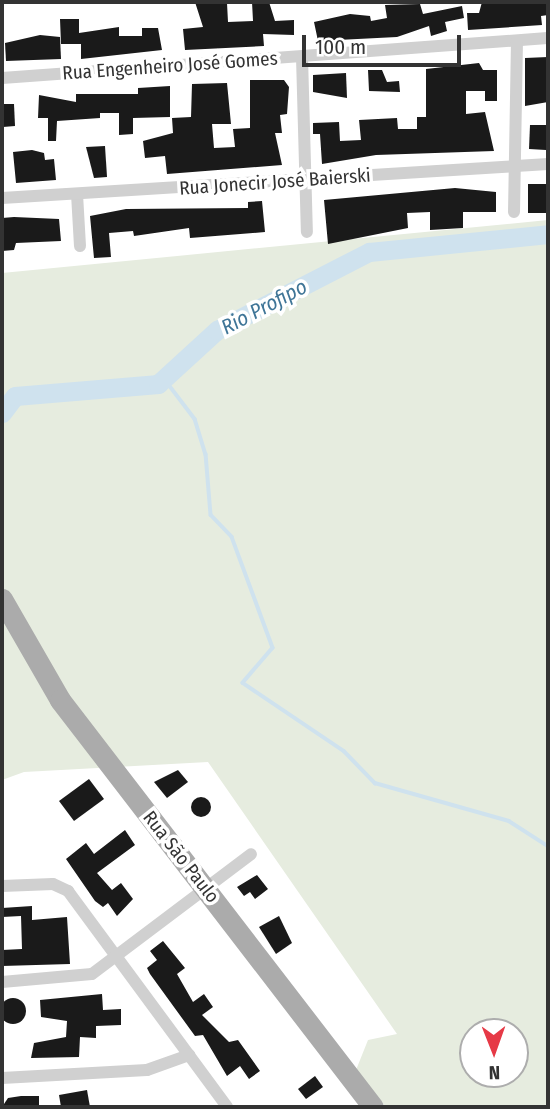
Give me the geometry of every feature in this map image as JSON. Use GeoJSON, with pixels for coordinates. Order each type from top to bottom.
{"type":"FeatureCollection","features":[{"type":"Feature","properties":{"kind":"main road","name":"Rua São Paulo"},"geometry":{"type":"LineString","coordinates":[[2,599],[60,700],[373,1107]]}},
{"type":"Feature","properties":{"kind":"street","name":"Rua Engenheiro José Gomes"},"geometry":{"type":"LineString","coordinates":[[2,78],[548,38]]}},
{"type":"Feature","properties":{"kind":"street"},"geometry":{"type":"LineString","coordinates":[[514,212],[517,41]]}},
{"type":"Feature","properties":{"kind":"street"},"geometry":{"type":"LineString","coordinates":[[302,57],[307,232]]}},
{"type":"Feature","properties":{"kind":"street","name":"Rua Jonecir José Baierski"},"geometry":{"type":"LineString","coordinates":[[2,198],[548,164]]}},
{"type":"Feature","properties":{"kind":"street"},"geometry":{"type":"LineString","coordinates":[[77,194],[80,246]]}},
{"type":"Feature","properties":{"kind":"street"},"geometry":{"type":"LineString","coordinates":[[2,982],[77,978],[117,956],[250,854]]}},
{"type":"Feature","properties":{"kind":"street"},"geometry":{"type":"LineString","coordinates":[[2,886],[62,886],[117,956],[227,1107]]}},
{"type":"Feature","properties":{"kind":"street"},"geometry":{"type":"LineString","coordinates":[[2,1078],[147,1070],[189,1055]]}},
{"type":"Feature","properties":{"kind":"shaded area"},"geometry":{"type":"Polygon","coordinates":[[[548,220],[548,1107],[386,1107],[356,1070],[368,1040],[397,1034],[208,762],[24,772],[2,780],[2,273],[548,220]]]}},
{"type":"Feature","properties":{"kind":"building"},"geometry":{"type":"Polygon","coordinates":[[[195,2],[227,3],[228,22],[253,21],[252,2],[269,2],[275,21],[294,20],[294,35],[263,34],[264,46],[185,50],[183,29],[203,27],[195,2]]]}},
{"type":"Feature","properties":{"kind":"building"},"geometry":{"type":"Polygon","coordinates":[[[482,2],[548,2],[548,15],[541,16],[542,25],[468,30],[467,13],[479,13],[482,2]]]}},
{"type":"Feature","properties":{"kind":"building"},"geometry":{"type":"Polygon","coordinates":[[[420,4],[423,14],[462,6],[464,18],[445,22],[447,31],[431,36],[429,26],[397,37],[318,41],[314,22],[350,14],[370,16],[371,21],[387,18],[385,5],[420,4]]]}},
{"type":"Feature","properties":{"kind":"building"},"geometry":{"type":"Polygon","coordinates":[[[60,19],[79,19],[79,33],[119,27],[119,36],[142,36],[142,28],[158,28],[162,50],[81,59],[81,44],[61,44],[60,19]]]}},
{"type":"Feature","properties":{"kind":"building"},"geometry":{"type":"Polygon","coordinates":[[[40,35],[60,37],[61,59],[6,61],[5,43],[40,35]]]}},
{"type":"Feature","properties":{"kind":"building"},"geometry":{"type":"Polygon","coordinates":[[[548,57],[548,102],[525,106],[525,58],[548,57]]]}},
{"type":"Feature","properties":{"kind":"building"},"geometry":{"type":"Polygon","coordinates":[[[479,63],[483,70],[497,70],[497,101],[485,101],[485,91],[466,91],[466,114],[485,112],[494,151],[376,155],[322,164],[320,134],[313,134],[313,123],[339,122],[340,141],[361,140],[359,120],[397,118],[398,129],[417,129],[417,117],[426,117],[426,69],[479,63]]]}},
{"type":"Feature","properties":{"kind":"building"},"geometry":{"type":"Polygon","coordinates":[[[368,70],[382,70],[387,82],[399,81],[400,92],[369,91],[368,70]]]}},
{"type":"Feature","properties":{"kind":"building"},"geometry":{"type":"Polygon","coordinates":[[[346,73],[347,98],[313,92],[313,75],[346,73]]]}},
{"type":"Feature","properties":{"kind":"building"},"geometry":{"type":"Polygon","coordinates":[[[250,80],[284,80],[289,87],[287,114],[280,115],[282,133],[275,133],[282,165],[167,174],[165,156],[145,158],[143,141],[173,133],[172,118],[191,117],[192,84],[227,83],[231,124],[212,124],[214,148],[235,147],[233,129],[250,128],[250,80]]]}},
{"type":"Feature","properties":{"kind":"building"},"geometry":{"type":"Polygon","coordinates":[[[170,86],[170,117],[133,118],[133,134],[119,135],[119,113],[100,113],[100,118],[57,121],[56,141],[48,141],[48,118],[38,118],[39,95],[76,102],[76,94],[138,94],[138,88],[170,86]]]}},
{"type":"Feature","properties":{"kind":"building"},"geometry":{"type":"Polygon","coordinates":[[[2,104],[14,104],[15,126],[3,127],[2,104]]]}},
{"type":"Feature","properties":{"kind":"building"},"geometry":{"type":"Polygon","coordinates":[[[530,125],[546,125],[546,150],[529,149],[530,125]]]}},
{"type":"Feature","properties":{"kind":"building"},"geometry":{"type":"Polygon","coordinates":[[[105,146],[107,177],[94,178],[86,147],[105,146]]]}},
{"type":"Feature","properties":{"kind":"building"},"geometry":{"type":"Polygon","coordinates":[[[32,150],[44,153],[45,160],[54,159],[56,180],[16,183],[13,152],[32,150]]]}},
{"type":"Feature","properties":{"kind":"building"},"geometry":{"type":"Polygon","coordinates":[[[528,184],[547,184],[548,213],[528,213],[528,184]]]}},
{"type":"Feature","properties":{"kind":"building"},"geometry":{"type":"Polygon","coordinates":[[[455,188],[496,192],[496,212],[463,212],[463,228],[430,230],[430,212],[407,213],[408,228],[328,244],[324,200],[455,188]]]}},
{"type":"Feature","properties":{"kind":"building"},"geometry":{"type":"Polygon","coordinates":[[[262,201],[265,232],[190,238],[189,228],[134,236],[133,231],[109,233],[111,257],[94,258],[90,216],[126,209],[248,208],[248,202],[262,201]]]}},
{"type":"Feature","properties":{"kind":"building"},"geometry":{"type":"Polygon","coordinates":[[[2,218],[59,219],[61,241],[16,243],[14,250],[2,251],[2,218]]]}},
{"type":"Feature","properties":{"kind":"building"},"geometry":{"type":"Polygon","coordinates":[[[178,770],[188,782],[167,798],[154,782],[178,770]]]}},
{"type":"Feature","properties":{"kind":"building"},"geometry":{"type":"Polygon","coordinates":[[[89,779],[104,799],[74,821],[59,801],[89,779]]]}},
{"type":"Feature","properties":{"kind":"building"},"geometry":{"type":"Polygon","coordinates":[[[201,797],[208,800],[211,807],[208,814],[201,817],[194,814],[191,807],[194,800],[201,797]]]}},
{"type":"Feature","properties":{"kind":"building"},"geometry":{"type":"Polygon","coordinates":[[[125,830],[135,845],[97,873],[112,890],[121,883],[133,899],[117,916],[108,903],[103,907],[95,901],[66,859],[86,843],[94,854],[125,830]]]}},
{"type":"Feature","properties":{"kind":"building"},"geometry":{"type":"Polygon","coordinates":[[[257,875],[268,889],[255,899],[250,892],[244,896],[237,887],[257,875]]]}},
{"type":"Feature","properties":{"kind":"building"},"geometry":{"type":"Polygon","coordinates":[[[32,906],[32,920],[67,917],[70,964],[2,966],[2,950],[22,949],[21,916],[2,917],[2,908],[32,906]]]}},
{"type":"Feature","properties":{"kind":"building"},"geometry":{"type":"Polygon","coordinates":[[[279,916],[292,943],[276,954],[259,927],[279,916]]]}},
{"type":"Feature","properties":{"kind":"building"},"geometry":{"type":"Polygon","coordinates":[[[163,941],[185,968],[177,974],[193,1002],[204,994],[213,1007],[202,1015],[229,1042],[238,1040],[260,1071],[249,1079],[240,1066],[227,1076],[203,1035],[195,1036],[150,974],[147,968],[157,960],[150,951],[163,941]]]}},
{"type":"Feature","properties":{"kind":"building"},"geometry":{"type":"Polygon","coordinates":[[[102,994],[103,1010],[121,1009],[121,1025],[96,1026],[96,1038],[80,1037],[79,1057],[31,1058],[34,1043],[66,1037],[67,1021],[41,1017],[40,1000],[102,994]]]}},
{"type":"Feature","properties":{"kind":"building"},"geometry":{"type":"Polygon","coordinates":[[[13,998],[23,1001],[26,1011],[23,1021],[13,1024],[3,1021],[0,1011],[3,1001],[13,998]]]}},
{"type":"Feature","properties":{"kind":"building"},"geometry":{"type":"Polygon","coordinates":[[[315,1076],[323,1087],[306,1099],[298,1089],[315,1076]]]}},
{"type":"Feature","properties":{"kind":"building"},"geometry":{"type":"Polygon","coordinates":[[[87,1090],[90,1107],[61,1107],[59,1095],[87,1090]]]}},
{"type":"Feature","properties":{"kind":"building"},"geometry":{"type":"Polygon","coordinates":[[[39,1096],[39,1107],[2,1107],[8,1098],[39,1096]]]}},
{"type":"Feature","properties":{"kind":"waterway","name":"Rio Profipo"},"geometry":{"type":"LineString","coordinates":[[2,413],[15,396],[158,384],[217,330],[369,252],[548,234]]}},
{"type":"Feature","properties":{"kind":"waterway"},"geometry":{"type":"LineString","coordinates":[[166,381],[195,419],[206,454],[211,515],[232,537],[273,648],[243,683],[344,751],[375,783],[509,821],[548,846]]}}]}
